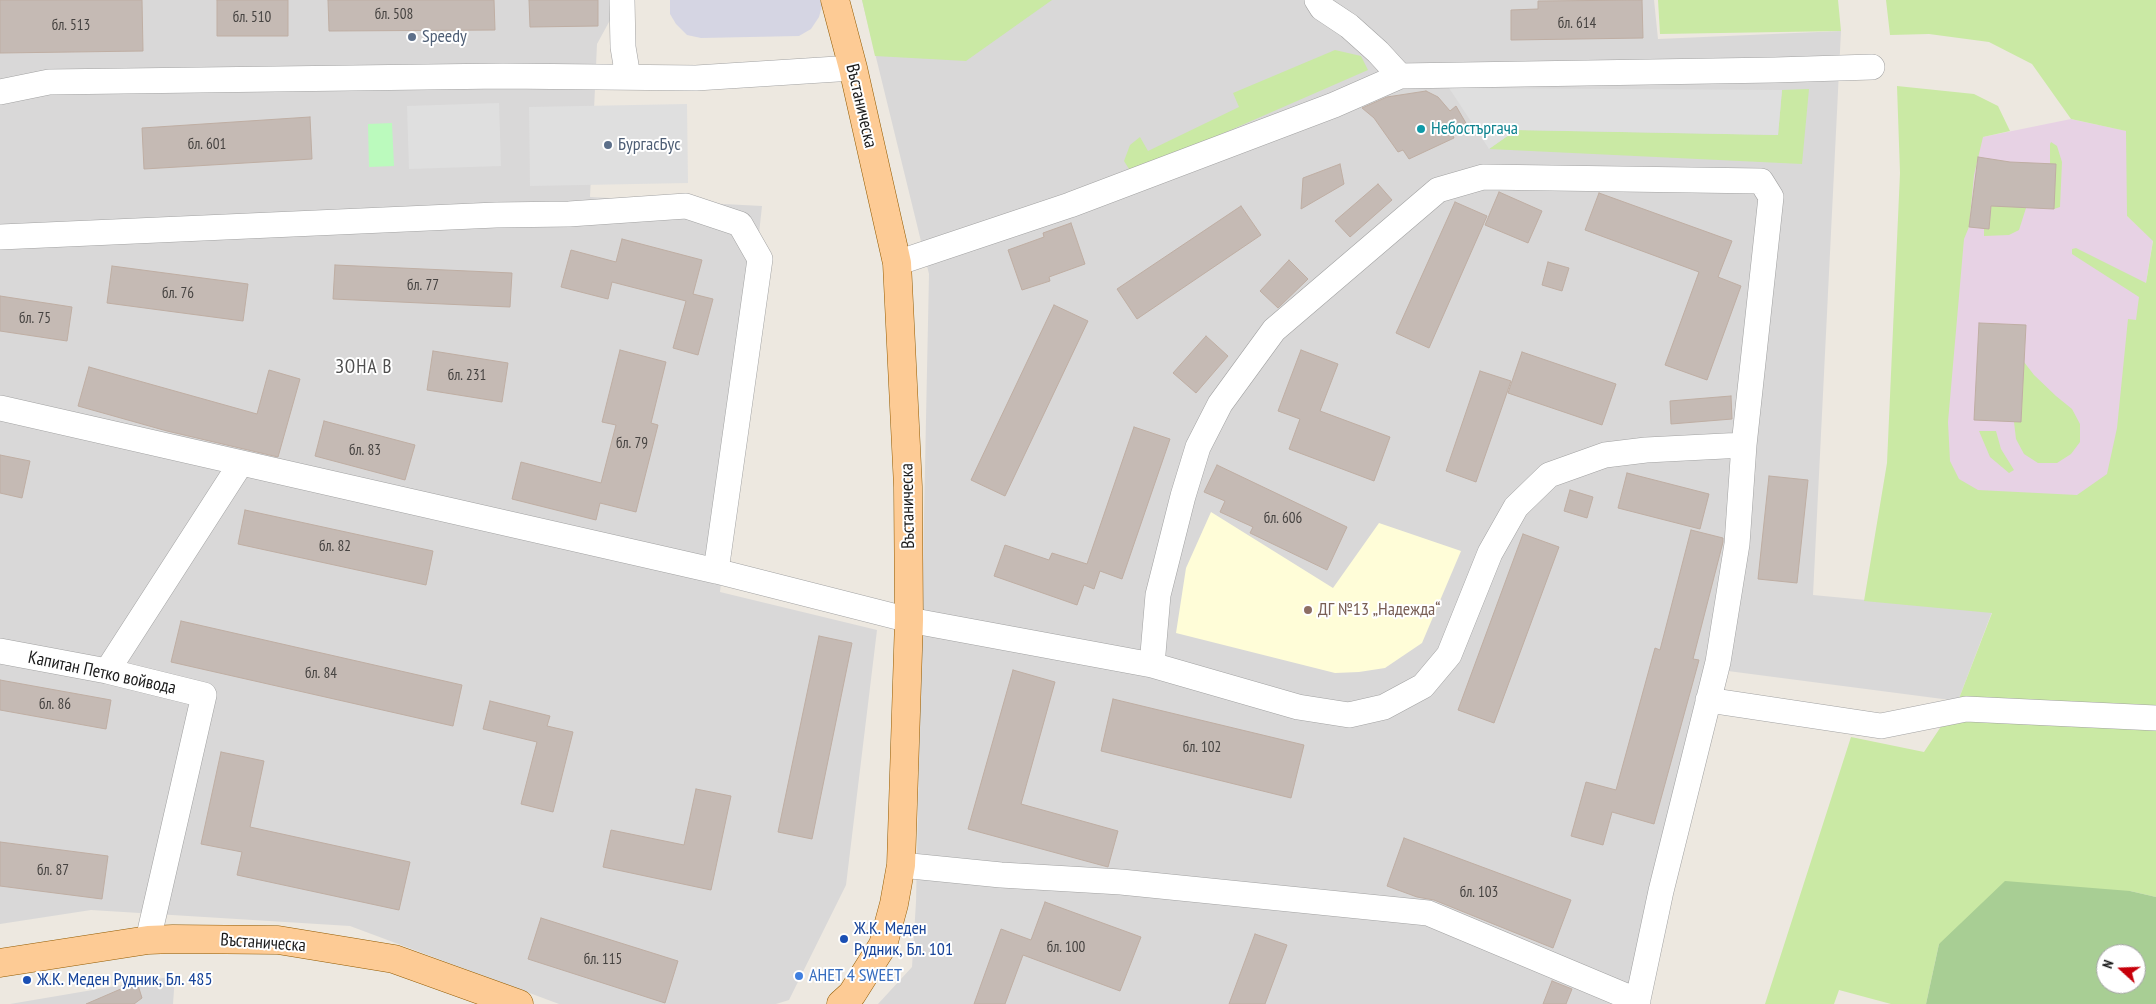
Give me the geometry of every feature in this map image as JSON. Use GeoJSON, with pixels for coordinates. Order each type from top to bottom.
{"type":"FeatureCollection","features":[{"type":"Feature","properties":{"kind":"main road","name":"Въстаническа"},"geometry":{"type":"LineString","coordinates":[[834,0],[853,68],[897,263],[908,487],[909,620],[901,865],[894,904],[883,945],[852,994],[841,1004]]}},
{"type":"Feature","properties":{"kind":"main road","name":"Въстаническа"},"geometry":{"type":"LineString","coordinates":[[0,963],[148,940],[278,940],[394,958],[519,1004]]}},
{"type":"Feature","properties":{"kind":"street"},"geometry":{"type":"LineString","coordinates":[[622,0],[624,47],[628,77]]}},
{"type":"Feature","properties":{"kind":"street"},"geometry":{"type":"LineString","coordinates":[[1317,0],[1322,8],[1349,26],[1378,52],[1400,76]]}},
{"type":"Feature","properties":{"kind":"street"},"geometry":{"type":"LineString","coordinates":[[897,263],[1070,205],[1334,105],[1400,76],[1765,71],[1872,67]]}},
{"type":"Feature","properties":{"kind":"street"},"geometry":{"type":"LineString","coordinates":[[0,92],[49,82],[503,76],[696,78],[853,68]]}},
{"type":"Feature","properties":{"kind":"street"},"geometry":{"type":"LineString","coordinates":[[901,865],[1001,875],[1121,882],[1428,913],[1638,1003],[1661,891],[1718,662],[1737,544],[1744,445],[1770,196],[1761,181],[1483,177],[1438,190],[1274,330],[1220,404],[1198,447],[1183,496],[1158,595],[1152,666]]}},
{"type":"Feature","properties":{"kind":"street"},"geometry":{"type":"LineString","coordinates":[[0,237],[569,214],[686,206],[740,224],[760,259],[716,571]]}},
{"type":"Feature","properties":{"kind":"street"},"geometry":{"type":"LineString","coordinates":[[0,408],[716,571],[909,620],[1152,666],[1298,707],[1349,715],[1384,707],[1423,686],[1449,654],[1490,553],[1516,507],[1549,476],[1606,455],[1646,450],[1744,445]]}},
{"type":"Feature","properties":{"kind":"street"},"geometry":{"type":"LineString","coordinates":[[107,671],[241,464]]}},
{"type":"Feature","properties":{"kind":"street","name":"Капитан Петко войвода"},"geometry":{"type":"LineString","coordinates":[[0,651],[107,671],[204,695],[148,940]]}},
{"type":"Feature","properties":{"kind":"street"},"geometry":{"type":"LineString","coordinates":[[1708,700],[1881,726],[1966,709],[2156,718]]}},
{"type":"Feature","properties":{"kind":"shaded area"},"geometry":{"type":"Polygon","coordinates":[[[0,0],[621,0],[597,44],[590,197],[762,206],[720,592],[877,630],[846,885],[789,1000],[776,1004],[559,1004],[350,926],[91,910],[0,924],[0,0]]]}},
{"type":"Feature","properties":{"kind":"shaded area"},"geometry":{"type":"Polygon","coordinates":[[[670,0],[820,0],[822,6],[819,17],[811,29],[799,36],[701,38],[687,35],[676,24],[670,14],[670,0]]]}},
{"type":"Feature","properties":{"kind":"shaded area"},"geometry":{"type":"Polygon","coordinates":[[[862,0],[1654,0],[1658,39],[1841,31],[1813,595],[1992,612],[1958,701],[1705,668],[1628,1004],[878,1004],[912,967],[916,902],[929,274],[862,0]]]}},
{"type":"Feature","properties":{"kind":"shaded area"},"geometry":{"type":"Polygon","coordinates":[[[1449,88],[1782,90],[1778,135],[1516,130],[1489,149],[1449,88]]]}},
{"type":"Feature","properties":{"kind":"shaded area"},"geometry":{"type":"Polygon","coordinates":[[[499,103],[501,166],[409,169],[407,106],[499,103]]]}},
{"type":"Feature","properties":{"kind":"shaded area","name":"БургасБус"},"geometry":{"type":"Polygon","coordinates":[[[687,104],[688,183],[530,186],[529,107],[687,104]]]}},
{"type":"Feature","properties":{"kind":"shaded area"},"geometry":{"type":"Polygon","coordinates":[[[2071,119],[2127,131],[2127,216],[2153,240],[2112,491],[2076,512],[1954,503],[1935,422],[1968,140],[2071,119]]]}},
{"type":"Feature","properties":{"kind":"shaded area","name":"ДГ №13 „Надежда“"},"geometry":{"type":"Polygon","coordinates":[[[1211,512],[1333,588],[1379,523],[1461,551],[1422,643],[1385,668],[1335,673],[1176,633],[1186,568],[1211,512]]]}},
{"type":"Feature","properties":{"kind":"shaded area"},"geometry":{"type":"Polygon","coordinates":[[[175,976],[173,1004],[10,1004],[175,976]]]}},
{"type":"Feature","properties":{"kind":"green space"},"geometry":{"type":"Polygon","coordinates":[[[862,0],[1052,0],[966,61],[875,56],[862,0]]]}},
{"type":"Feature","properties":{"kind":"green space"},"geometry":{"type":"Polygon","coordinates":[[[1658,0],[1838,0],[1841,31],[1660,34],[1658,0]]]}},
{"type":"Feature","properties":{"kind":"green space"},"geometry":{"type":"Polygon","coordinates":[[[1886,0],[2156,0],[2156,897],[2130,891],[1939,944],[1926,1004],[1891,1004],[1839,990],[1834,1004],[1765,1004],[1851,737],[1924,752],[1958,701],[1992,613],[1864,601],[1887,463],[1900,173],[1897,86],[1974,94],[1998,106],[2010,131],[1983,137],[1974,175],[1969,227],[1964,239],[1948,422],[1950,461],[1959,479],[1978,490],[2077,495],[2107,474],[2117,428],[2128,319],[2136,320],[2139,297],[2072,254],[2072,249],[2076,248],[2146,283],[2153,241],[2127,216],[2126,131],[2071,119],[2032,64],[1989,42],[1929,34],[1890,35],[1886,0]]]}},
{"type":"Feature","properties":{"kind":"green space"},"geometry":{"type":"Polygon","coordinates":[[[1335,50],[1361,56],[1368,70],[1146,167],[1129,169],[1124,161],[1130,145],[1140,137],[1148,151],[1239,107],[1233,93],[1335,50]]]}},
{"type":"Feature","properties":{"kind":"green space"},"geometry":{"type":"Polygon","coordinates":[[[1809,89],[1802,164],[1489,149],[1516,130],[1778,135],[1782,90],[1809,89]]]}},
{"type":"Feature","properties":{"kind":"green space"},"geometry":{"type":"Polygon","coordinates":[[[392,123],[394,166],[369,167],[368,124],[392,123]]]}},
{"type":"Feature","properties":{"kind":"green space"},"geometry":{"type":"Polygon","coordinates":[[[2051,142],[2057,146],[2062,162],[2060,207],[2054,209],[2056,164],[2050,164],[2051,142]]]}},
{"type":"Feature","properties":{"kind":"green space"},"geometry":{"type":"Polygon","coordinates":[[[1996,160],[2009,162],[2007,206],[2026,208],[2019,230],[2009,235],[1984,236],[1984,228],[1989,229],[1996,160]]]}},
{"type":"Feature","properties":{"kind":"green space"},"geometry":{"type":"Polygon","coordinates":[[[2024,362],[2034,375],[2072,409],[2080,424],[2080,442],[2071,454],[2057,463],[2038,463],[2024,454],[2016,439],[2014,422],[2021,422],[2024,362]]]}},
{"type":"Feature","properties":{"kind":"green space"},"geometry":{"type":"Polygon","coordinates":[[[1979,431],[1996,431],[2001,449],[2014,470],[2009,473],[1990,457],[1979,431]]]}},
{"type":"Feature","properties":{"kind":"green space"},"geometry":{"type":"Polygon","coordinates":[[[2005,881],[2130,891],[2156,897],[2156,1004],[1926,1004],[1939,944],[2005,881]]]}},
{"type":"Feature","properties":{"kind":"building"},"geometry":{"type":"Polygon","coordinates":[[[0,0],[142,0],[143,51],[0,53],[0,0]]]}},
{"type":"Feature","properties":{"kind":"building"},"geometry":{"type":"Polygon","coordinates":[[[217,0],[288,0],[288,36],[217,36],[217,0]]]}},
{"type":"Feature","properties":{"kind":"building"},"geometry":{"type":"Polygon","coordinates":[[[328,0],[494,0],[495,30],[329,31],[328,0]]]}},
{"type":"Feature","properties":{"kind":"building"},"geometry":{"type":"Polygon","coordinates":[[[529,0],[598,0],[598,26],[530,27],[529,0]]]}},
{"type":"Feature","properties":{"kind":"building"},"geometry":{"type":"Polygon","coordinates":[[[1642,0],[1643,38],[1511,40],[1511,10],[1538,9],[1538,1],[1642,0]]]}},
{"type":"Feature","properties":{"kind":"building","name":"Небостъргача"},"geometry":{"type":"Polygon","coordinates":[[[1426,91],[1438,97],[1450,111],[1456,106],[1467,125],[1452,133],[1454,138],[1409,159],[1403,150],[1398,152],[1374,118],[1362,108],[1387,97],[1426,91]]]}},
{"type":"Feature","properties":{"kind":"building"},"geometry":{"type":"Polygon","coordinates":[[[310,117],[312,159],[144,169],[142,128],[310,117]]]}},
{"type":"Feature","properties":{"kind":"building"},"geometry":{"type":"Polygon","coordinates":[[[1978,157],[2010,162],[2056,164],[2054,209],[1991,206],[1989,229],[1969,227],[1978,157]]]}},
{"type":"Feature","properties":{"kind":"building"},"geometry":{"type":"Polygon","coordinates":[[[1340,164],[1344,184],[1301,209],[1303,178],[1340,164]]]}},
{"type":"Feature","properties":{"kind":"building"},"geometry":{"type":"Polygon","coordinates":[[[1378,184],[1392,200],[1350,237],[1335,221],[1378,184]]]}},
{"type":"Feature","properties":{"kind":"building"},"geometry":{"type":"Polygon","coordinates":[[[1499,192],[1542,211],[1528,243],[1485,225],[1499,192]]]}},
{"type":"Feature","properties":{"kind":"building"},"geometry":{"type":"Polygon","coordinates":[[[1599,193],[1732,241],[1718,277],[1741,286],[1707,380],[1665,365],[1699,272],[1585,230],[1599,193]]]}},
{"type":"Feature","properties":{"kind":"building"},"geometry":{"type":"Polygon","coordinates":[[[1455,202],[1487,216],[1429,348],[1396,333],[1455,202]]]}},
{"type":"Feature","properties":{"kind":"building"},"geometry":{"type":"Polygon","coordinates":[[[1241,206],[1261,235],[1137,319],[1117,289],[1241,206]]]}},
{"type":"Feature","properties":{"kind":"building"},"geometry":{"type":"Polygon","coordinates":[[[1071,223],[1085,264],[1049,277],[1050,281],[1022,290],[1008,250],[1044,237],[1043,233],[1071,223]]]}},
{"type":"Feature","properties":{"kind":"building"},"geometry":{"type":"Polygon","coordinates":[[[622,239],[702,260],[693,294],[713,299],[698,355],[673,348],[686,301],[612,282],[608,299],[561,287],[571,250],[616,262],[622,239]]]}},
{"type":"Feature","properties":{"kind":"building"},"geometry":{"type":"Polygon","coordinates":[[[1289,260],[1308,279],[1278,308],[1260,291],[1289,260]]]}},
{"type":"Feature","properties":{"kind":"building"},"geometry":{"type":"Polygon","coordinates":[[[1548,262],[1569,268],[1562,291],[1542,285],[1548,262]]]}},
{"type":"Feature","properties":{"kind":"building"},"geometry":{"type":"Polygon","coordinates":[[[335,265],[512,273],[510,307],[333,299],[335,265]]]}},
{"type":"Feature","properties":{"kind":"building"},"geometry":{"type":"Polygon","coordinates":[[[112,266],[248,284],[243,321],[107,303],[112,266]]]}},
{"type":"Feature","properties":{"kind":"building"},"geometry":{"type":"Polygon","coordinates":[[[0,296],[72,307],[67,341],[0,331],[0,296]]]}},
{"type":"Feature","properties":{"kind":"building"},"geometry":{"type":"Polygon","coordinates":[[[1054,305],[1088,321],[1005,496],[971,480],[1054,305]]]}},
{"type":"Feature","properties":{"kind":"building"},"geometry":{"type":"Polygon","coordinates":[[[1979,323],[2026,325],[2021,422],[1974,420],[1979,323]]]}},
{"type":"Feature","properties":{"kind":"building"},"geometry":{"type":"Polygon","coordinates":[[[1206,336],[1228,356],[1196,393],[1173,373],[1206,336]]]}},
{"type":"Feature","properties":{"kind":"building"},"geometry":{"type":"Polygon","coordinates":[[[620,350],[666,362],[651,423],[658,425],[636,512],[600,503],[596,520],[512,499],[521,462],[601,483],[616,425],[602,422],[620,350]]]}},
{"type":"Feature","properties":{"kind":"building"},"geometry":{"type":"Polygon","coordinates":[[[1301,350],[1338,364],[1320,411],[1390,437],[1374,481],[1289,449],[1300,419],[1278,411],[1301,350]]]}},
{"type":"Feature","properties":{"kind":"building"},"geometry":{"type":"Polygon","coordinates":[[[433,351],[508,363],[502,402],[427,390],[433,351]]]}},
{"type":"Feature","properties":{"kind":"building"},"geometry":{"type":"Polygon","coordinates":[[[1522,352],[1616,384],[1602,425],[1508,393],[1522,352]]]}},
{"type":"Feature","properties":{"kind":"building"},"geometry":{"type":"Polygon","coordinates":[[[89,367],[257,414],[269,370],[300,379],[278,457],[167,431],[78,406],[89,367]]]}},
{"type":"Feature","properties":{"kind":"building"},"geometry":{"type":"Polygon","coordinates":[[[1480,371],[1511,381],[1476,482],[1446,471],[1480,371]]]}},
{"type":"Feature","properties":{"kind":"building"},"geometry":{"type":"Polygon","coordinates":[[[1731,396],[1732,419],[1671,424],[1670,401],[1731,396]]]}},
{"type":"Feature","properties":{"kind":"building"},"geometry":{"type":"Polygon","coordinates":[[[324,421],[415,445],[405,480],[315,456],[324,421]]]}},
{"type":"Feature","properties":{"kind":"building"},"geometry":{"type":"Polygon","coordinates":[[[1134,427],[1170,439],[1122,579],[1100,571],[1094,589],[1084,585],[1077,605],[994,576],[1005,545],[1049,560],[1052,553],[1087,564],[1134,427]]]}},
{"type":"Feature","properties":{"kind":"building"},"geometry":{"type":"Polygon","coordinates":[[[0,455],[30,461],[22,498],[0,493],[0,455]]]}},
{"type":"Feature","properties":{"kind":"building"},"geometry":{"type":"Polygon","coordinates":[[[1217,465],[1347,527],[1327,570],[1250,533],[1253,527],[1220,512],[1225,501],[1204,492],[1217,465]]]}},
{"type":"Feature","properties":{"kind":"building"},"geometry":{"type":"Polygon","coordinates":[[[1627,473],[1709,494],[1700,529],[1618,508],[1627,473]]]}},
{"type":"Feature","properties":{"kind":"building"},"geometry":{"type":"Polygon","coordinates":[[[1769,476],[1808,480],[1797,583],[1758,579],[1769,476]]]}},
{"type":"Feature","properties":{"kind":"building"},"geometry":{"type":"Polygon","coordinates":[[[1570,490],[1593,497],[1587,518],[1564,511],[1570,490]]]}},
{"type":"Feature","properties":{"kind":"building"},"geometry":{"type":"Polygon","coordinates":[[[245,510],[433,551],[426,585],[238,544],[245,510]]]}},
{"type":"Feature","properties":{"kind":"building"},"geometry":{"type":"Polygon","coordinates":[[[1691,530],[1723,538],[1723,542],[1693,659],[1699,660],[1654,824],[1612,812],[1603,845],[1571,836],[1586,782],[1616,790],[1655,648],[1660,650],[1691,530]]]}},
{"type":"Feature","properties":{"kind":"building"},"geometry":{"type":"Polygon","coordinates":[[[1523,534],[1559,547],[1494,723],[1458,710],[1523,534]]]}},
{"type":"Feature","properties":{"kind":"building"},"geometry":{"type":"Polygon","coordinates":[[[181,621],[462,685],[453,726],[171,662],[181,621]]]}},
{"type":"Feature","properties":{"kind":"building"},"geometry":{"type":"Polygon","coordinates":[[[819,636],[852,643],[812,839],[778,832],[819,636]]]}},
{"type":"Feature","properties":{"kind":"building"},"geometry":{"type":"Polygon","coordinates":[[[1013,670],[1055,682],[1021,804],[1118,831],[1108,867],[968,829],[1013,670]]]}},
{"type":"Feature","properties":{"kind":"building"},"geometry":{"type":"Polygon","coordinates":[[[0,680],[111,700],[106,729],[0,710],[0,680]]]}},
{"type":"Feature","properties":{"kind":"building"},"geometry":{"type":"Polygon","coordinates":[[[1113,699],[1304,745],[1291,798],[1101,751],[1113,699]]]}},
{"type":"Feature","properties":{"kind":"building"},"geometry":{"type":"Polygon","coordinates":[[[490,701],[550,716],[547,726],[573,732],[553,812],[521,804],[537,742],[483,729],[490,701]]]}},
{"type":"Feature","properties":{"kind":"building"},"geometry":{"type":"Polygon","coordinates":[[[221,752],[264,761],[250,827],[410,862],[399,910],[237,875],[242,852],[201,844],[221,752]]]}},
{"type":"Feature","properties":{"kind":"building"},"geometry":{"type":"Polygon","coordinates":[[[696,789],[731,796],[711,890],[603,867],[611,830],[684,845],[696,789]]]}},
{"type":"Feature","properties":{"kind":"building"},"geometry":{"type":"Polygon","coordinates":[[[1404,838],[1571,900],[1553,948],[1434,900],[1417,897],[1387,886],[1404,838]]]}},
{"type":"Feature","properties":{"kind":"building"},"geometry":{"type":"Polygon","coordinates":[[[0,842],[108,856],[102,899],[0,886],[0,842]]]}},
{"type":"Feature","properties":{"kind":"building"},"geometry":{"type":"Polygon","coordinates":[[[1045,902],[1141,937],[1120,991],[1023,955],[1005,1004],[974,1004],[1001,929],[1031,940],[1045,902]]]}},
{"type":"Feature","properties":{"kind":"building"},"geometry":{"type":"Polygon","coordinates":[[[541,918],[678,961],[665,1003],[528,959],[541,918]]]}},
{"type":"Feature","properties":{"kind":"building"},"geometry":{"type":"Polygon","coordinates":[[[1255,934],[1287,945],[1265,1004],[1229,1004],[1255,934]]]}},
{"type":"Feature","properties":{"kind":"building"},"geometry":{"type":"Polygon","coordinates":[[[1552,981],[1572,989],[1566,1004],[1543,1004],[1552,981]]]}},
{"type":"Feature","properties":{"kind":"building"},"geometry":{"type":"Polygon","coordinates":[[[137,982],[142,998],[134,1004],[86,1004],[137,982]]]}},
{"type":"Feature","properties":{"kind":"place","name":"Speedy"},"geometry":{"type":"Point","coordinates":[412,37]}},
{"type":"Feature","properties":{"kind":"place","name":"Небостъргача"},"geometry":{"type":"Point","coordinates":[1421,129]}},
{"type":"Feature","properties":{"kind":"place","name":"БургасБус"},"geometry":{"type":"Point","coordinates":[608,145]}},
{"type":"Feature","properties":{"kind":"place","name":"ДГ №13 „Надежда“"},"geometry":{"type":"Point","coordinates":[1308,610]}},
{"type":"Feature","properties":{"kind":"place","name":"Ж.К. Меден Рудник, Бл. 101"},"geometry":{"type":"Point","coordinates":[844,939]}},
{"type":"Feature","properties":{"kind":"place","name":"АНЕТ 4 SWEET"},"geometry":{"type":"Point","coordinates":[799,976]}},
{"type":"Feature","properties":{"kind":"place","name":"Ж.К. Меден Рудник, Бл. 485"},"geometry":{"type":"Point","coordinates":[27,980]}},
{"type":"Feature","properties":{"kind":"district","name":"ЗОНА В"},"geometry":{"type":"Point","coordinates":[364,368]}}]}
